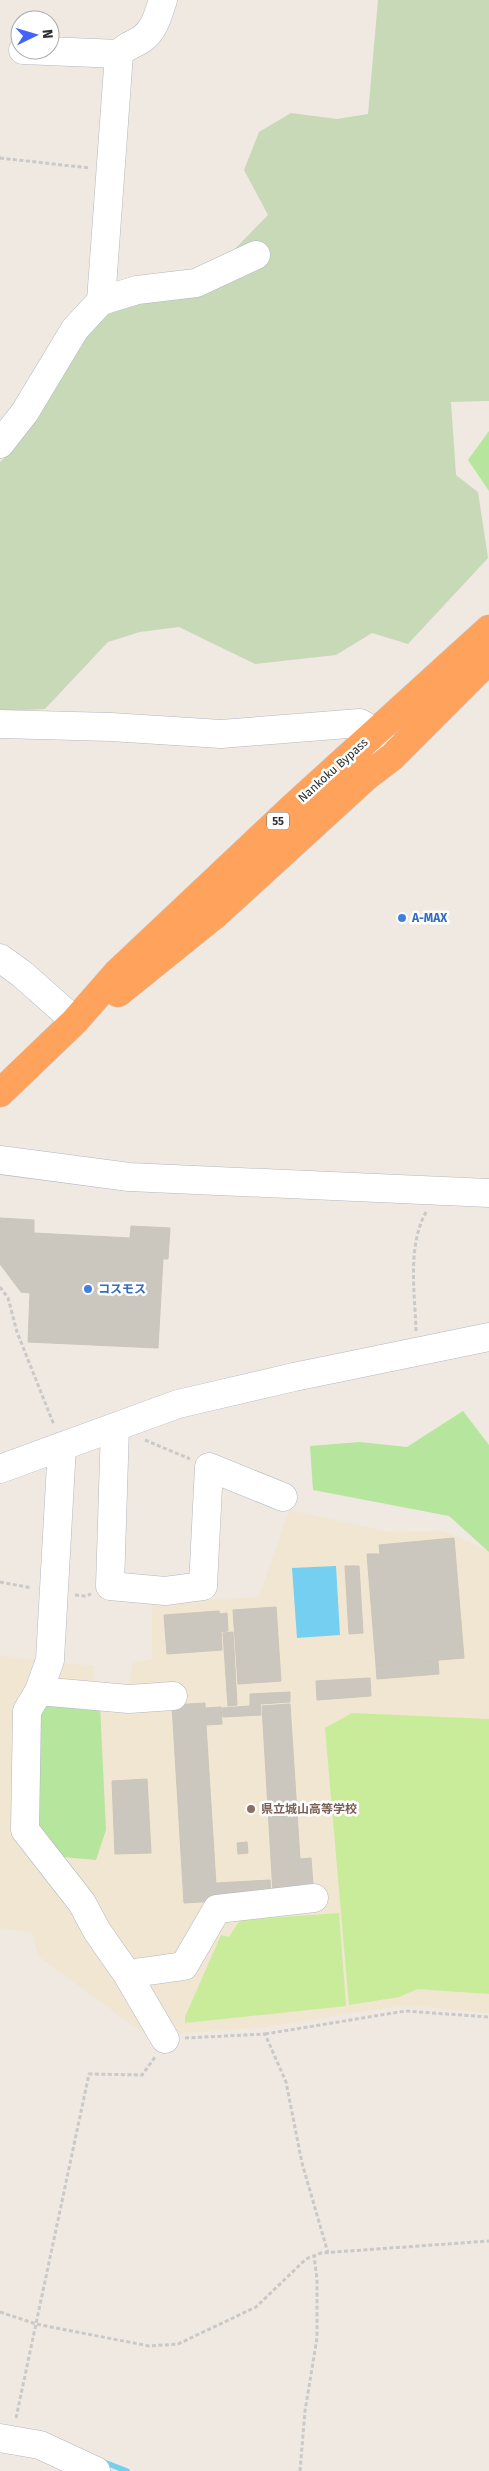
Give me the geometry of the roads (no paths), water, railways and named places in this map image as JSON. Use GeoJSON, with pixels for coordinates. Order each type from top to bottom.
{"type":"FeatureCollection","features":[{"type":"Feature","properties":{"kind":"highway","name":"Nankoku Bypass"},"geometry":{"type":"LineString","coordinates":[[0,1093],[75,1021],[118,973],[375,732],[489,629]]}},
{"type":"Feature","properties":{"kind":"highway","name":"Nankoku Bypass"},"geometry":{"type":"LineString","coordinates":[[75,1021],[128,987],[216,914],[367,776],[392,757],[489,660]]}},
{"type":"Feature","properties":{"kind":"street"},"geometry":{"type":"LineString","coordinates":[[101,301],[120,54],[128,45],[142,38],[155,24],[163,0]]}},
{"type":"Feature","properties":{"kind":"street"},"geometry":{"type":"LineString","coordinates":[[60,52],[120,54]]}},
{"type":"Feature","properties":{"kind":"street"},"geometry":{"type":"LineString","coordinates":[[0,444],[26,412],[75,329],[101,301],[137,290],[196,283],[256,255]]}},
{"type":"Feature","properties":{"kind":"street"},"geometry":{"type":"LineString","coordinates":[[0,724],[111,727],[221,734],[360,723],[375,732],[392,757]]}},
{"type":"Feature","properties":{"kind":"street"},"geometry":{"type":"LineString","coordinates":[[0,958],[22,974],[75,1021]]}},
{"type":"Feature","properties":{"kind":"street"},"geometry":{"type":"LineString","coordinates":[[0,1160],[129,1177],[489,1193]]}},
{"type":"Feature","properties":{"kind":"street"},"geometry":{"type":"LineString","coordinates":[[0,1469],[178,1404],[489,1337]]}},
{"type":"Feature","properties":{"kind":"street"},"geometry":{"type":"LineString","coordinates":[[115,1427],[110,1586],[165,1591],[203,1586],[209,1467],[283,1497]]}},
{"type":"Feature","properties":{"kind":"street"},"geometry":{"type":"LineString","coordinates":[[62,1446],[50,1660],[39,1691],[27,1711],[24,1830],[82,1903],[97,1932],[127,1974],[165,2039]]}},
{"type":"Feature","properties":{"kind":"street"},"geometry":{"type":"LineString","coordinates":[[39,1691],[128,1699],[172,1696]]}},
{"type":"Feature","properties":{"kind":"street"},"geometry":{"type":"LineString","coordinates":[[127,1974],[184,1966],[217,1910],[314,1898]]}},
{"type":"Feature","properties":{"kind":"street"},"geometry":{"type":"LineString","coordinates":[[6,2439],[40,2445],[96,2471]]}},
{"type":"Feature","properties":{"kind":"water"},"geometry":{"type":"Polygon","coordinates":[[[336,1566],[340,1635],[297,1638],[292,1568],[336,1566]]]}},
{"type":"Feature","properties":{"kind":"waterway"},"geometry":{"type":"LineString","coordinates":[[101,2461],[127,2471]]}},
{"type":"Feature","properties":{"kind":"place","name":"A-MAX"},"geometry":{"type":"Point","coordinates":[402,918]}},
{"type":"Feature","properties":{"kind":"place","name":"コスモス"},"geometry":{"type":"Point","coordinates":[88,1289]}},
{"type":"Feature","properties":{"kind":"place","name":"県立城山高等学校"},"geometry":{"type":"Point","coordinates":[251,1809]}}]}
